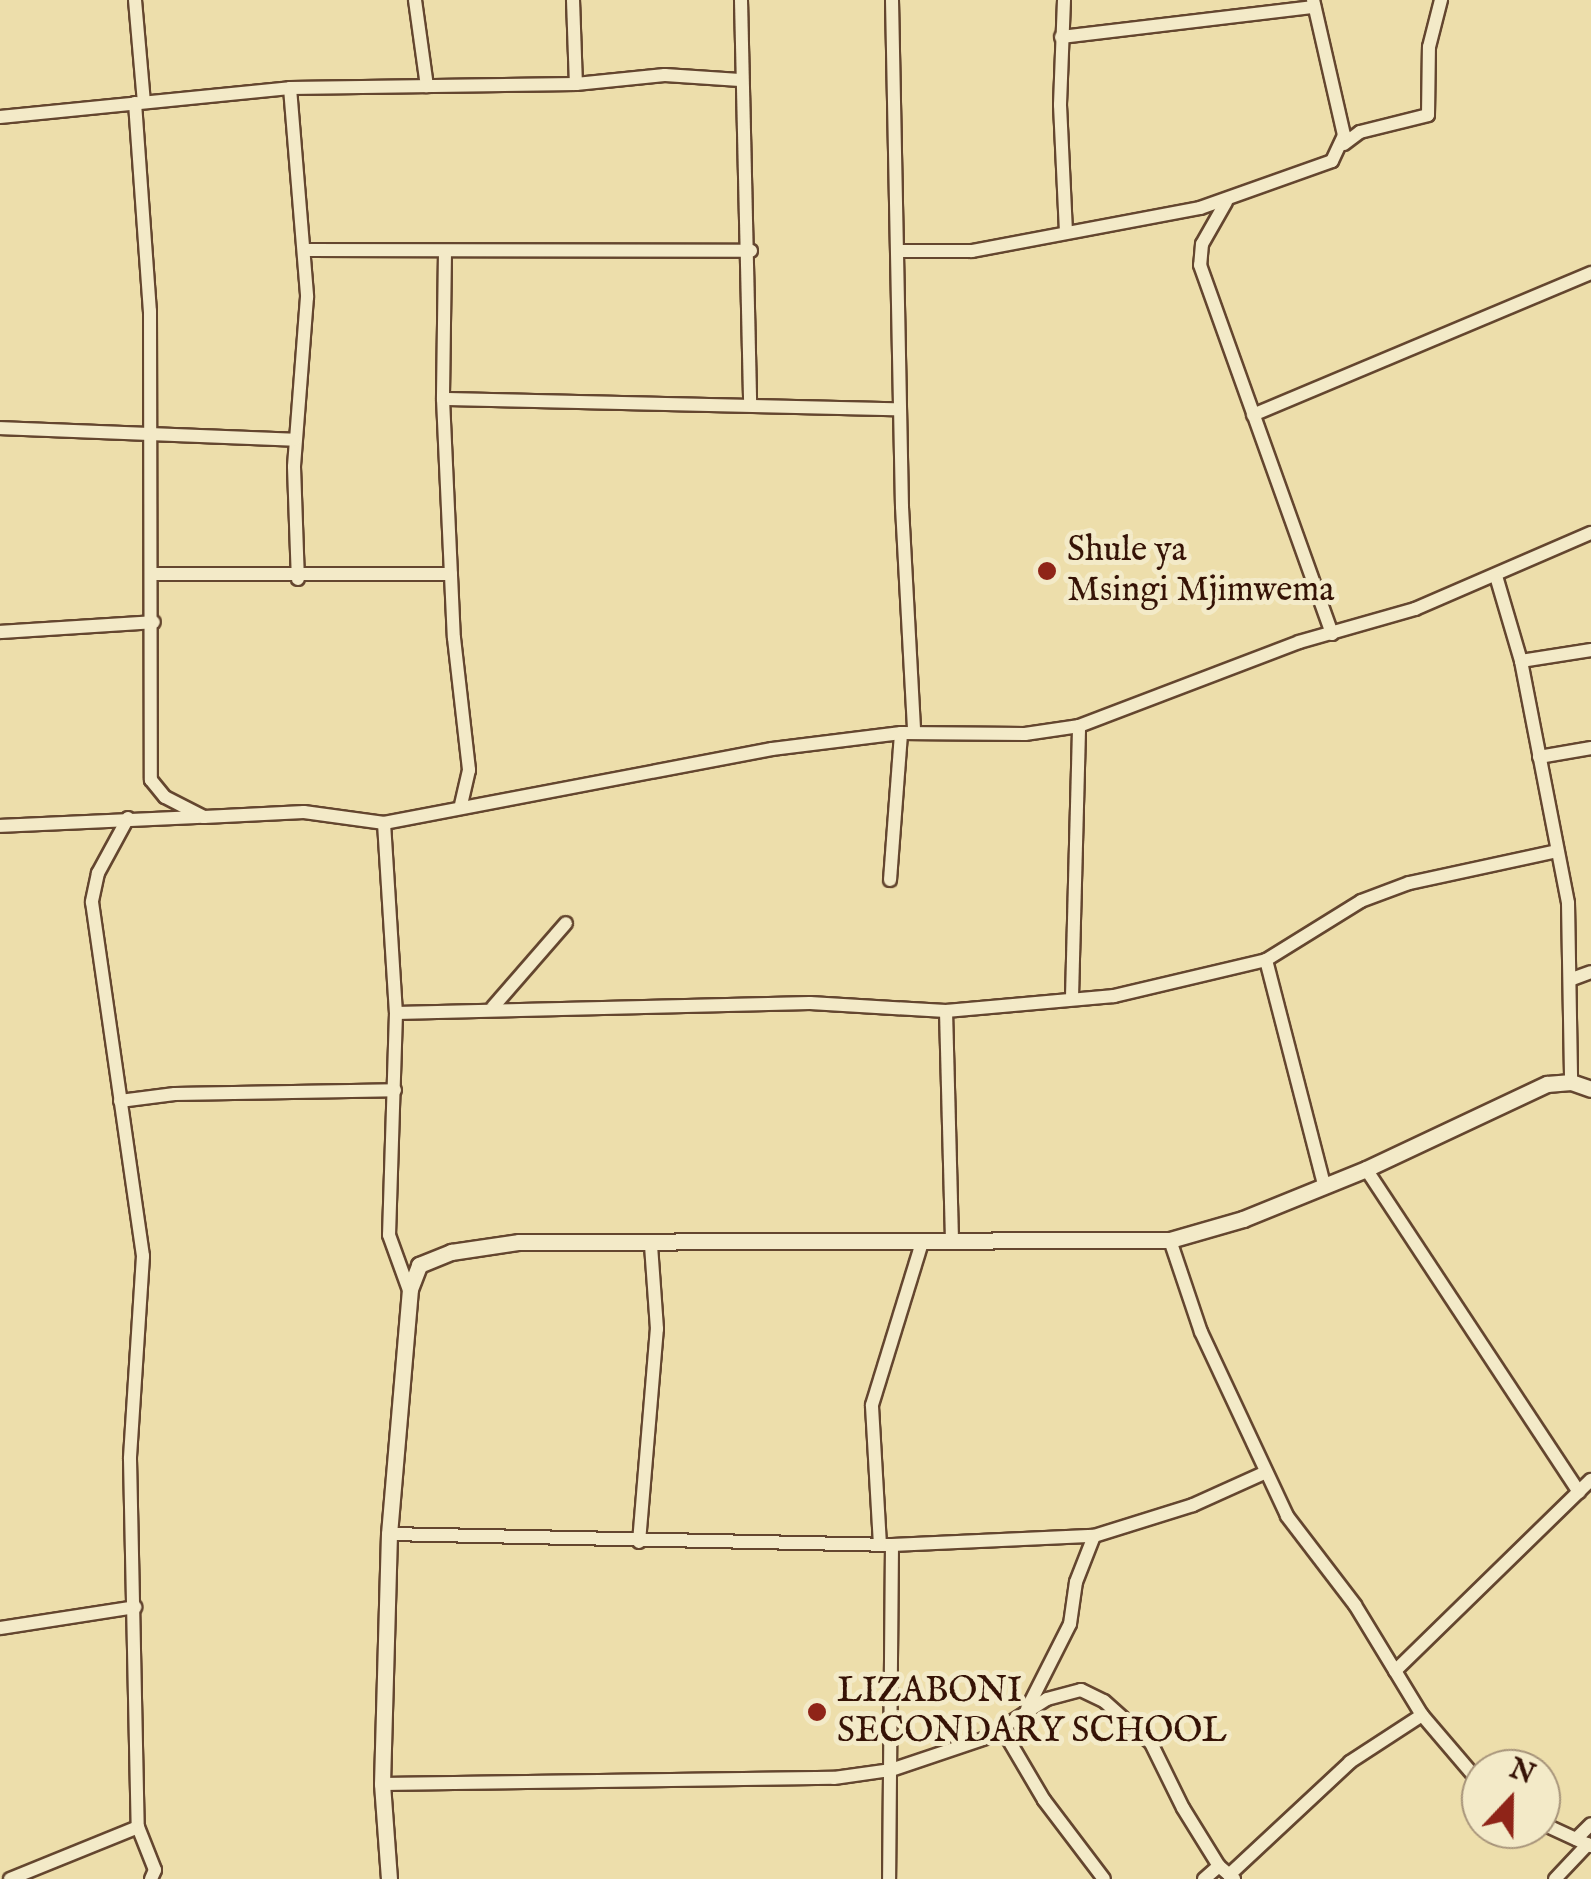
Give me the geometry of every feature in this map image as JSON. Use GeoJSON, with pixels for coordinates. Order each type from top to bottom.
{"type":"FeatureCollection","features":[{"type":"Feature","properties":{"kind":"street"},"geometry":{"type":"LineString","coordinates":[[135,0],[150,311],[148,431],[155,574],[151,780],[164,796],[204,817]]}},
{"type":"Feature","properties":{"kind":"street"},"geometry":{"type":"LineString","coordinates":[[415,0],[427,86]]}},
{"type":"Feature","properties":{"kind":"street"},"geometry":{"type":"LineString","coordinates":[[573,0],[576,84]]}},
{"type":"Feature","properties":{"kind":"street"},"geometry":{"type":"LineString","coordinates":[[741,0],[740,80],[751,251],[750,404]]}},
{"type":"Feature","properties":{"kind":"street"},"geometry":{"type":"LineString","coordinates":[[890,880],[908,732],[892,0]]}},
{"type":"Feature","properties":{"kind":"street"},"geometry":{"type":"LineString","coordinates":[[1064,0],[1061,37],[1066,231]]}},
{"type":"Feature","properties":{"kind":"street"},"geometry":{"type":"LineString","coordinates":[[900,251],[972,250],[1226,202],[1312,172],[1332,161],[1344,144],[1360,132],[1428,115],[1429,46],[1441,0]]}},
{"type":"Feature","properties":{"kind":"street"},"geometry":{"type":"LineString","coordinates":[[1061,37],[1313,4],[1344,144]]}},
{"type":"Feature","properties":{"kind":"street"},"geometry":{"type":"LineString","coordinates":[[0,117],[290,88],[576,84],[665,74],[740,80]]}},
{"type":"Feature","properties":{"kind":"street"},"geometry":{"type":"LineString","coordinates":[[290,88],[305,250],[306,341],[295,440],[298,578]]}},
{"type":"Feature","properties":{"kind":"street"},"geometry":{"type":"LineString","coordinates":[[1226,202],[1202,244],[1200,265],[1332,634]]}},
{"type":"Feature","properties":{"kind":"street"},"geometry":{"type":"LineString","coordinates":[[305,250],[751,251]]}},
{"type":"Feature","properties":{"kind":"street"},"geometry":{"type":"LineString","coordinates":[[446,252],[443,399],[450,574],[470,770],[461,804]]}},
{"type":"Feature","properties":{"kind":"street"},"geometry":{"type":"LineString","coordinates":[[1253,415],[1591,273]]}},
{"type":"Feature","properties":{"kind":"street"},"geometry":{"type":"LineString","coordinates":[[443,399],[509,406],[750,404],[899,409]]}},
{"type":"Feature","properties":{"kind":"street"},"geometry":{"type":"LineString","coordinates":[[0,428],[148,431],[295,440]]}},
{"type":"Feature","properties":{"kind":"street"},"geometry":{"type":"LineString","coordinates":[[0,826],[304,812],[384,823],[461,804],[908,732],[1025,734],[1079,726],[1496,576],[1591,533]]}},
{"type":"Feature","properties":{"kind":"street"},"geometry":{"type":"LineString","coordinates":[[155,574],[298,578],[450,574]]}},
{"type":"Feature","properties":{"kind":"street"},"geometry":{"type":"LineString","coordinates":[[1496,576],[1520,661],[1557,852],[1572,979],[1570,1082]]}},
{"type":"Feature","properties":{"kind":"street"},"geometry":{"type":"LineString","coordinates":[[0,632],[154,622]]}},
{"type":"Feature","properties":{"kind":"street"},"geometry":{"type":"LineString","coordinates":[[1520,661],[1591,650]]}},
{"type":"Feature","properties":{"kind":"street"},"geometry":{"type":"LineString","coordinates":[[1072,997],[1079,726]]}},
{"type":"Feature","properties":{"kind":"street"},"geometry":{"type":"LineString","coordinates":[[1539,757],[1591,748]]}},
{"type":"Feature","properties":{"kind":"street"},"geometry":{"type":"LineString","coordinates":[[128,818],[98,872],[92,902],[144,1256],[130,1459],[138,1827],[155,1870],[151,1879]]}},
{"type":"Feature","properties":{"kind":"street"},"geometry":{"type":"LineString","coordinates":[[384,823],[396,1013],[389,1236],[410,1292]]}},
{"type":"Feature","properties":{"kind":"street"},"geometry":{"type":"LineString","coordinates":[[396,1013],[810,1003],[946,1011],[1171,986],[1266,960],[1362,901],[1409,882],[1557,852]]}},
{"type":"Feature","properties":{"kind":"street"},"geometry":{"type":"LineString","coordinates":[[491,1008],[566,923]]}},
{"type":"Feature","properties":{"kind":"street"},"geometry":{"type":"LineString","coordinates":[[1266,960],[1324,1185]]}},
{"type":"Feature","properties":{"kind":"street"},"geometry":{"type":"LineString","coordinates":[[1572,979],[1591,972]]}},
{"type":"Feature","properties":{"kind":"street"},"geometry":{"type":"LineString","coordinates":[[946,1011],[952,1242]]}},
{"type":"Feature","properties":{"kind":"street"},"geometry":{"type":"LineString","coordinates":[[389,1879],[382,1784],[388,1534],[410,1292],[420,1265],[452,1252],[519,1242],[651,1245],[1170,1240],[1366,1169],[1496,1104],[1570,1082],[1591,1089]]}},
{"type":"Feature","properties":{"kind":"street"},"geometry":{"type":"LineString","coordinates":[[120,1101],[175,1094],[395,1090]]}},
{"type":"Feature","properties":{"kind":"street"},"geometry":{"type":"LineString","coordinates":[[1366,1169],[1579,1492]]}},
{"type":"Feature","properties":{"kind":"street"},"geometry":{"type":"LineString","coordinates":[[1170,1240],[1190,1305],[1264,1473],[1422,1715],[1461,1761]]}},
{"type":"Feature","properties":{"kind":"street"},"geometry":{"type":"LineString","coordinates":[[890,1879],[886,1546],[872,1405],[922,1242]]}},
{"type":"Feature","properties":{"kind":"street"},"geometry":{"type":"LineString","coordinates":[[639,1542],[658,1329],[651,1245]]}},
{"type":"Feature","properties":{"kind":"street"},"geometry":{"type":"LineString","coordinates":[[388,1534],[886,1546],[1094,1536],[1193,1505],[1264,1473]]}},
{"type":"Feature","properties":{"kind":"street"},"geometry":{"type":"LineString","coordinates":[[1395,1671],[1591,1480]]}},
{"type":"Feature","properties":{"kind":"street"},"geometry":{"type":"LineString","coordinates":[[1026,1710],[1070,1624],[1076,1582],[1094,1536]]}},
{"type":"Feature","properties":{"kind":"street"},"geometry":{"type":"LineString","coordinates":[[0,1628],[134,1606]]}},
{"type":"Feature","properties":{"kind":"street"},"geometry":{"type":"LineString","coordinates":[[382,1784],[834,1778],[934,1759],[1001,1728],[1026,1710],[1081,1690],[1104,1701],[1151,1743],[1228,1873]]}},
{"type":"Feature","properties":{"kind":"street"},"geometry":{"type":"LineString","coordinates":[[1204,1879],[1228,1873],[1350,1762],[1422,1715]]}},
{"type":"Feature","properties":{"kind":"street"},"geometry":{"type":"LineString","coordinates":[[1001,1728],[1044,1800],[1104,1879]]}},
{"type":"Feature","properties":{"kind":"street"},"geometry":{"type":"LineString","coordinates":[[1555,1879],[1585,1843],[1591,1824]]}},
{"type":"Feature","properties":{"kind":"street"},"geometry":{"type":"LineString","coordinates":[[7,1875],[138,1827]]}},
{"type":"Feature","properties":{"kind":"street"},"geometry":{"type":"LineString","coordinates":[[1561,1832],[1585,1843]]}},
{"type":"Feature","properties":{"kind":"place","name":"Shule ya Msingi Mjimwema"},"geometry":{"type":"Point","coordinates":[1047,571]}},
{"type":"Feature","properties":{"kind":"place","name":"LIZABONI SECONDARY SCHOOL"},"geometry":{"type":"Point","coordinates":[817,1712]}}]}
